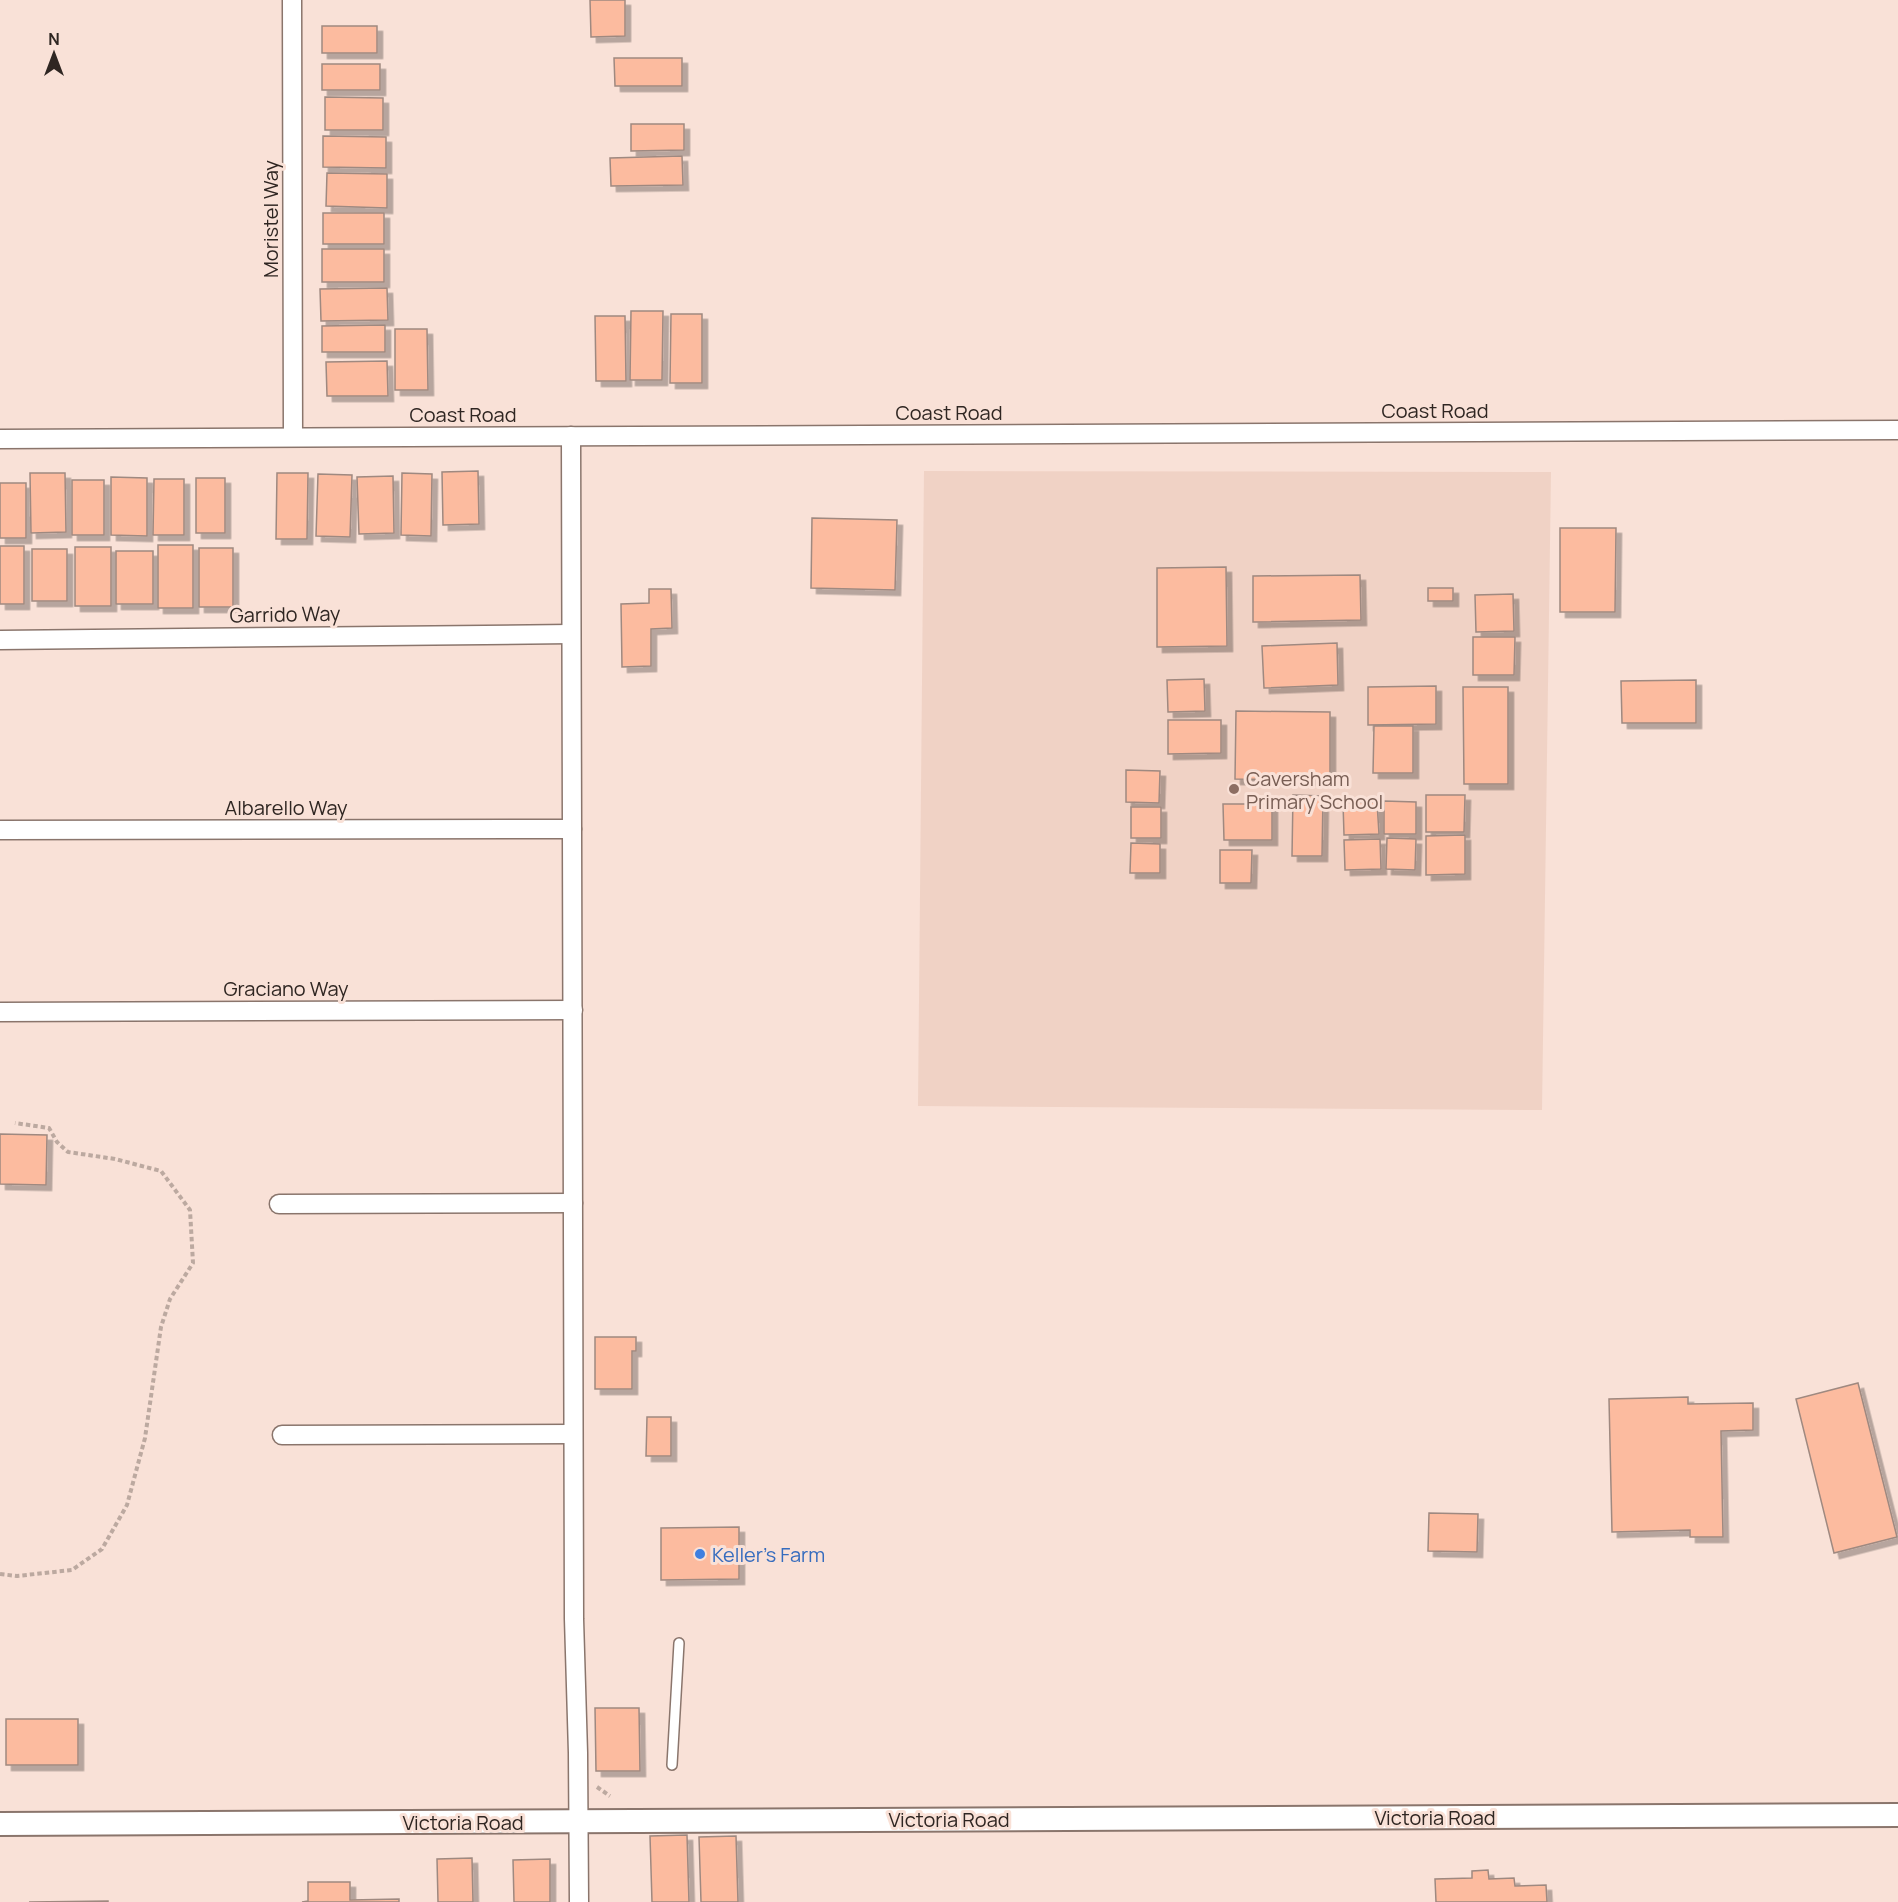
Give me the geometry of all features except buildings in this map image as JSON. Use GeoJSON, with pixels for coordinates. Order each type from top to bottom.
{"type":"FeatureCollection","features":[{"type":"Feature","properties":{"kind":"street","name":"Moristel Way"},"geometry":{"type":"LineString","coordinates":[[292,0],[294,437]]}},
{"type":"Feature","properties":{"kind":"street","name":"Coast Road"},"geometry":{"type":"LineString","coordinates":[[0,439],[1898,430]]}},
{"type":"Feature","properties":{"kind":"street"},"geometry":{"type":"LineString","coordinates":[[571,436],[574,1619],[579,1902]]}},
{"type":"Feature","properties":{"kind":"street","name":"Garrido Way"},"geometry":{"type":"LineString","coordinates":[[0,640],[571,634]]}},
{"type":"Feature","properties":{"kind":"street","name":"Albarello Way"},"geometry":{"type":"LineString","coordinates":[[0,830],[572,829]]}},
{"type":"Feature","properties":{"kind":"street","name":"Graciano Way"},"geometry":{"type":"LineString","coordinates":[[0,1012],[573,1010]]}},
{"type":"Feature","properties":{"kind":"street"},"geometry":{"type":"LineString","coordinates":[[279,1204],[573,1203]]}},
{"type":"Feature","properties":{"kind":"street"},"geometry":{"type":"LineString","coordinates":[[282,1435],[573,1434]]}},
{"type":"Feature","properties":{"kind":"street","name":"Victoria Road"},"geometry":{"type":"LineString","coordinates":[[0,1824],[1898,1815]]}},
{"type":"Feature","properties":{"kind":"lane"},"geometry":{"type":"LineString","coordinates":[[672,1765],[679,1643]]}},
{"type":"Feature","properties":{"kind":"path"},"geometry":{"type":"LineString","coordinates":[[0,1574],[17,1576],[72,1570],[102,1549],[127,1505],[142,1449],[161,1328],[170,1299],[193,1263],[190,1210],[160,1171],[116,1160],[68,1152],[57,1142],[49,1128],[15,1123]]}},
{"type":"Feature","properties":{"kind":"path"},"geometry":{"type":"LineString","coordinates":[[595,1784],[610,1796]]}},
{"type":"Feature","properties":{"kind":"shaded area","name":"Caversham Primary School"},"geometry":{"type":"Polygon","coordinates":[[[924,471],[1551,472],[1542,1110],[918,1106],[924,471]]]}},
{"type":"Feature","properties":{"kind":"place","name":"Caversham Primary School"},"geometry":{"type":"Point","coordinates":[1234,789]}},
{"type":"Feature","properties":{"kind":"place","name":"Keller’s Farm"},"geometry":{"type":"Point","coordinates":[700,1554]}}]}
